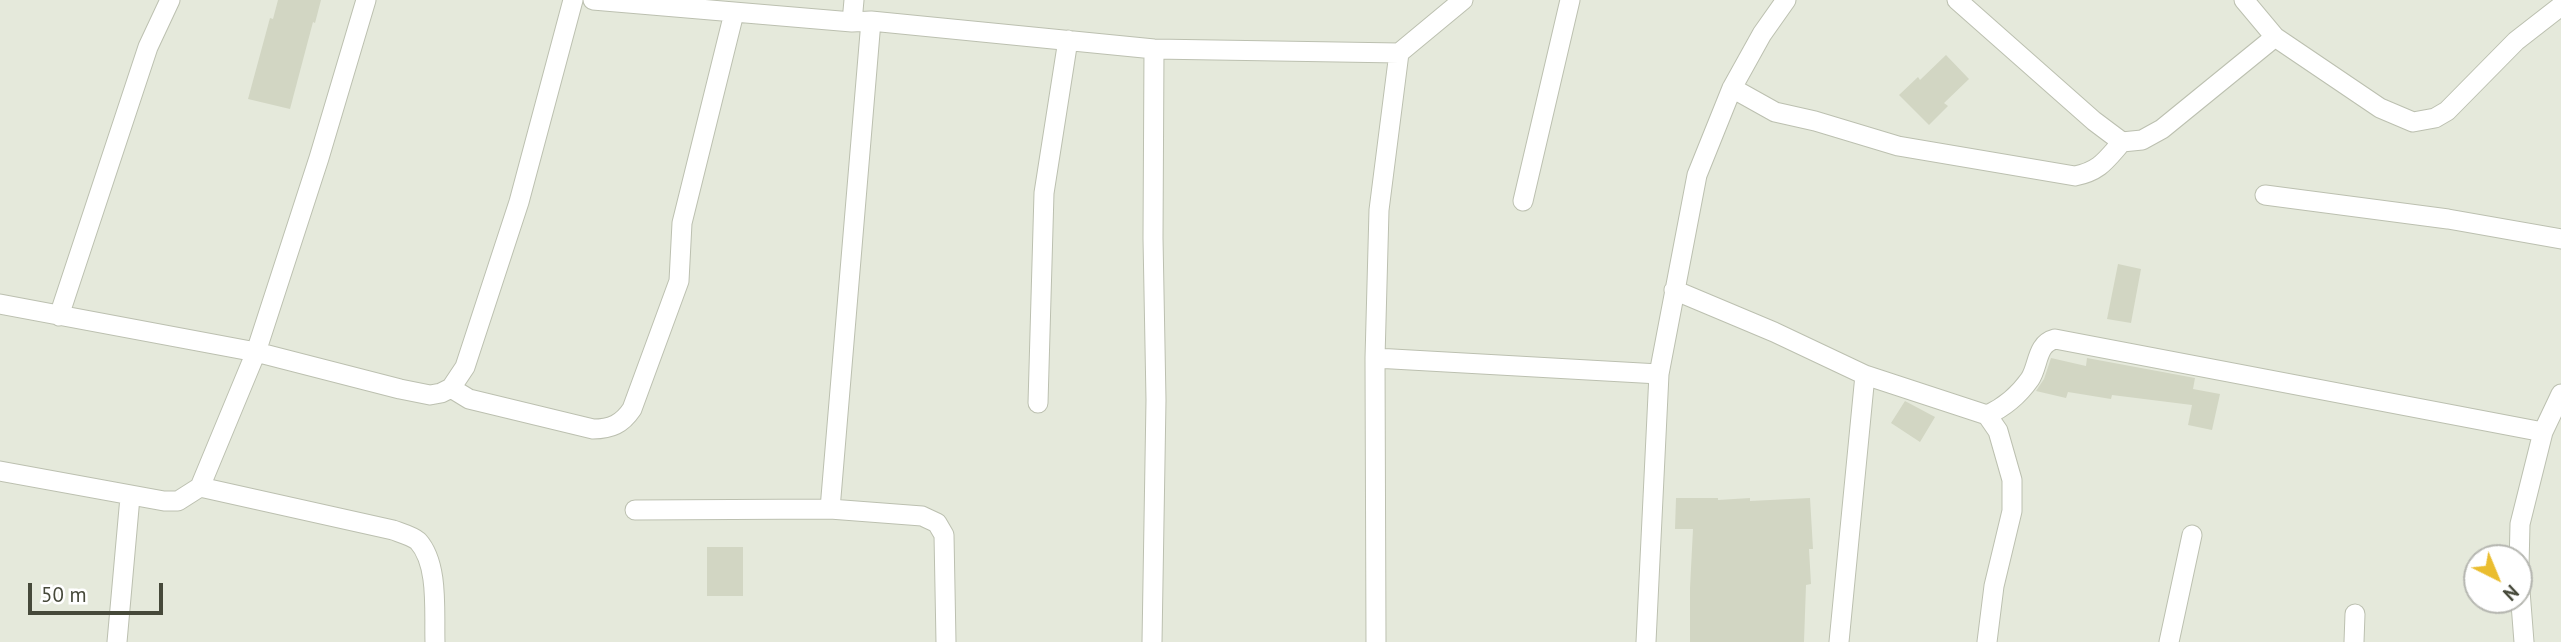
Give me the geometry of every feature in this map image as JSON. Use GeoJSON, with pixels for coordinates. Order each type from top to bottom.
{"type":"FeatureCollection","features":[{"type":"Feature","properties":{"kind":"street"},"geometry":{"type":"LineString","coordinates":[[60,316],[148,47],[170,0]]}},
{"type":"Feature","properties":{"kind":"street"},"geometry":{"type":"LineString","coordinates":[[0,471],[130,496],[178,501],[200,487],[257,352],[319,159],[366,0]]}},
{"type":"Feature","properties":{"kind":"street"},"geometry":{"type":"LineString","coordinates":[[0,304],[257,352],[430,395],[451,388],[465,367],[519,202],[573,0]]}},
{"type":"Feature","properties":{"kind":"street"},"geometry":{"type":"LineString","coordinates":[[593,0],[1154,49],[1399,52],[1463,0]]}},
{"type":"Feature","properties":{"kind":"street"},"geometry":{"type":"LineString","coordinates":[[830,509],[861,22],[854,0]]}},
{"type":"Feature","properties":{"kind":"street"},"geometry":{"type":"LineString","coordinates":[[1523,201],[1570,0]]}},
{"type":"Feature","properties":{"kind":"street"},"geometry":{"type":"LineString","coordinates":[[1646,642],[1659,374],[1697,174],[1732,88],[1762,34],[1786,0]]}},
{"type":"Feature","properties":{"kind":"street"},"geometry":{"type":"LineString","coordinates":[[1957,0],[2094,121],[2122,142],[2142,140],[2162,129],[2275,37]]}},
{"type":"Feature","properties":{"kind":"street"},"geometry":{"type":"LineString","coordinates":[[2244,0],[2275,37],[2379,108],[2413,122],[2435,118],[2446,111],[2516,41],[2561,6]]}},
{"type":"Feature","properties":{"kind":"street"},"geometry":{"type":"LineString","coordinates":[[451,388],[469,399],[593,429],[608,429],[625,420],[632,409],[680,281],[682,223],[734,13]]}},
{"type":"Feature","properties":{"kind":"street"},"geometry":{"type":"LineString","coordinates":[[1038,403],[1044,193],[1068,40]]}},
{"type":"Feature","properties":{"kind":"street"},"geometry":{"type":"LineString","coordinates":[[1152,642],[1156,400],[1154,49]]}},
{"type":"Feature","properties":{"kind":"street"},"geometry":{"type":"LineString","coordinates":[[1376,642],[1376,358],[1380,210],[1399,52]]}},
{"type":"Feature","properties":{"kind":"street"},"geometry":{"type":"LineString","coordinates":[[1732,88],[1774,111],[1898,146],[2075,176],[2092,173],[2122,142]]}},
{"type":"Feature","properties":{"kind":"street"},"geometry":{"type":"LineString","coordinates":[[2265,195],[2448,219],[2561,239]]}},
{"type":"Feature","properties":{"kind":"street"},"geometry":{"type":"LineString","coordinates":[[1674,290],[1865,374],[1987,415],[1998,431],[2012,480],[2012,511],[1994,586],[1987,642]]}},
{"type":"Feature","properties":{"kind":"street"},"geometry":{"type":"LineString","coordinates":[[1987,415],[2014,399],[2031,377],[2043,346],[2055,339],[2543,432]]}},
{"type":"Feature","properties":{"kind":"street"},"geometry":{"type":"LineString","coordinates":[[1376,358],[1659,374]]}},
{"type":"Feature","properties":{"kind":"street"},"geometry":{"type":"LineString","coordinates":[[1839,642],[1865,374]]}},
{"type":"Feature","properties":{"kind":"street"},"geometry":{"type":"LineString","coordinates":[[2520,544],[2520,524],[2543,432],[2561,394]]}},
{"type":"Feature","properties":{"kind":"street"},"geometry":{"type":"LineString","coordinates":[[200,487],[393,530],[416,539],[432,568],[435,642]]}},
{"type":"Feature","properties":{"kind":"street"},"geometry":{"type":"LineString","coordinates":[[117,642],[130,496]]}},
{"type":"Feature","properties":{"kind":"street"},"geometry":{"type":"LineString","coordinates":[[635,510],[830,509],[922,516],[937,523],[944,535],[946,642]]}},
{"type":"Feature","properties":{"kind":"street"},"geometry":{"type":"LineString","coordinates":[[2169,642],[2192,535]]}},
{"type":"Feature","properties":{"kind":"street"},"geometry":{"type":"LineString","coordinates":[[2354,642],[2355,614]]}},
{"type":"Feature","properties":{"kind":"street"},"geometry":{"type":"LineString","coordinates":[[2522,614],[2524,642]]}},
{"type":"Feature","properties":{"kind":"shaded area"},"geometry":{"type":"Polygon","coordinates":[[[0,0],[2561,0],[2561,642],[0,642],[0,0]]]}},
{"type":"Feature","properties":{"kind":"building"},"geometry":{"type":"Polygon","coordinates":[[[278,0],[321,0],[290,109],[248,99],[270,18],[273,19],[278,0]]]}},
{"type":"Feature","properties":{"kind":"building"},"geometry":{"type":"Polygon","coordinates":[[[1946,55],[1969,79],[1944,103],[1948,106],[1929,125],[1899,95],[1918,77],[1920,80],[1946,55]]]}},
{"type":"Feature","properties":{"kind":"building"},"geometry":{"type":"Polygon","coordinates":[[[2118,264],[2141,269],[2131,323],[2107,319],[2118,264]]]}},
{"type":"Feature","properties":{"kind":"building"},"geometry":{"type":"Polygon","coordinates":[[[2051,358],[2086,366],[2087,358],[2195,378],[2193,389],[2220,394],[2212,430],[2188,425],[2192,405],[2112,395],[2111,399],[2068,392],[2066,398],[2036,391],[2044,379],[2051,358]]]}},
{"type":"Feature","properties":{"kind":"building"},"geometry":{"type":"Polygon","coordinates":[[[1905,401],[1935,417],[1920,442],[1891,423],[1905,401]]]}},
{"type":"Feature","properties":{"kind":"building"},"geometry":{"type":"Polygon","coordinates":[[[1676,498],[1750,498],[1750,501],[1810,498],[1813,549],[1809,549],[1811,584],[1806,585],[1804,642],[1690,642],[1693,529],[1675,529],[1676,498]]]}},
{"type":"Feature","properties":{"kind":"building"},"geometry":{"type":"Polygon","coordinates":[[[707,547],[743,547],[743,596],[707,596],[707,547]]]}}]}
